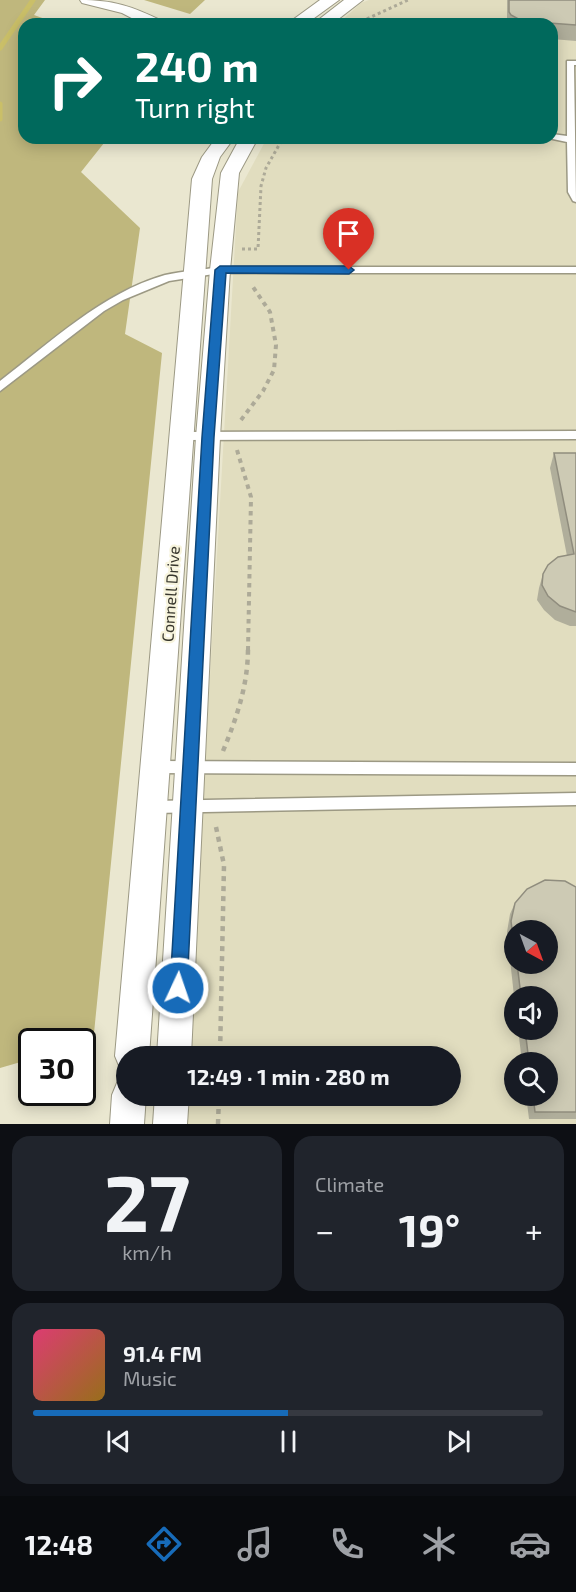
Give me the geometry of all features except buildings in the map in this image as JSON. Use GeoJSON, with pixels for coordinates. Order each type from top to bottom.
{"type":"FeatureCollection","features":[{"type":"Feature","properties":{"kind":"street"},"geometry":{"type":"LineString","coordinates":[[88,0],[128,10],[144,18]]}},
{"type":"Feature","properties":{"kind":"street"},"geometry":{"type":"LineString","coordinates":[[304,18],[331,0]]}},
{"type":"Feature","properties":{"kind":"street"},"geometry":{"type":"LineString","coordinates":[[330,18],[355,0]]}},
{"type":"Feature","properties":{"kind":"street","name":"Connell Drive"},"geometry":{"type":"LineString","coordinates":[[175,1046],[208,437],[208,271],[202,178],[211,158],[221,144]]}},
{"type":"Feature","properties":{"kind":"street","name":"Connell Drive"},"geometry":{"type":"LineString","coordinates":[[133,1046],[182,436],[208,271],[230,173],[246,144]]}},
{"type":"Feature","properties":{"kind":"street"},"geometry":{"type":"LineString","coordinates":[[127,1124],[128,1106]]}},
{"type":"Feature","properties":{"kind":"street"},"geometry":{"type":"LineString","coordinates":[[171,1124],[172,1106]]}},
{"type":"Feature","properties":{"kind":"lane"},"geometry":{"type":"LineString","coordinates":[[576,63],[570,63],[573,192],[576,199]]}},
{"type":"Feature","properties":{"kind":"lane"},"geometry":{"type":"LineString","coordinates":[[558,138],[573,140]]}},
{"type":"Feature","properties":{"kind":"lane"},"geometry":{"type":"LineString","coordinates":[[0,387],[100,309],[167,278],[208,271],[247,270],[576,270]]}},
{"type":"Feature","properties":{"kind":"lane"},"geometry":{"type":"LineString","coordinates":[[182,436],[576,435]]}},
{"type":"Feature","properties":{"kind":"lane"},"geometry":{"type":"LineString","coordinates":[[157,767],[576,769]]}},
{"type":"Feature","properties":{"kind":"lane"},"geometry":{"type":"LineString","coordinates":[[153,807],[576,799]]}},
{"type":"Feature","properties":{"kind":"path"},"geometry":{"type":"LineString","coordinates":[[369,18],[408,0]]}},
{"type":"Feature","properties":{"kind":"path"},"geometry":{"type":"LineString","coordinates":[[221,767],[223,747],[237,717],[248,674],[251,497],[236,447],[238,424],[274,370],[276,345],[270,312],[247,279],[247,261],[239,253],[239,249],[258,249],[261,186],[266,168],[280,144]]}},
{"type":"Feature","properties":{"kind":"path"},"geometry":{"type":"LineString","coordinates":[[218,806],[216,828],[224,864],[220,1046]]}},
{"type":"Feature","properties":{"kind":"path"},"geometry":{"type":"LineString","coordinates":[[218,1124],[219,1106]]}},
{"type":"Feature","properties":{"kind":"shaded area"},"geometry":{"type":"Polygon","coordinates":[[[0,0],[45,0],[34,15],[42,18],[18,18],[18,144],[103,144],[81,172],[140,228],[125,334],[162,353],[94,1028],[18,1028],[18,1063],[0,1068],[0,0]]]}},
{"type":"Feature","properties":{"kind":"shaded area"},"geometry":{"type":"Polygon","coordinates":[[[144,0],[205,0],[190,14],[144,0]]]}},
{"type":"Feature","properties":{"kind":"shaded area"},"geometry":{"type":"Polygon","coordinates":[[[369,0],[576,0],[576,1124],[185,1124],[186,1106],[461,1106],[461,1046],[189,1046],[238,192],[264,144],[558,144],[558,18],[345,18],[361,3],[369,0]]]}},
{"type":"Feature","properties":{"kind":"waterway"},"geometry":{"type":"LineString","coordinates":[[21,18],[33,0]]}},
{"type":"Feature","properties":{"kind":"waterway"},"geometry":{"type":"LineString","coordinates":[[0,48],[18,22]]}},
{"type":"Feature","properties":{"kind":"waterway"},"geometry":{"type":"LineString","coordinates":[[0,104],[0,119]]}},
{"type":"Feature","properties":{"kind":"route"},"geometry":{"type":"LineString","coordinates":[[178,988],[208,437],[220,270],[349,270]]}}]}
